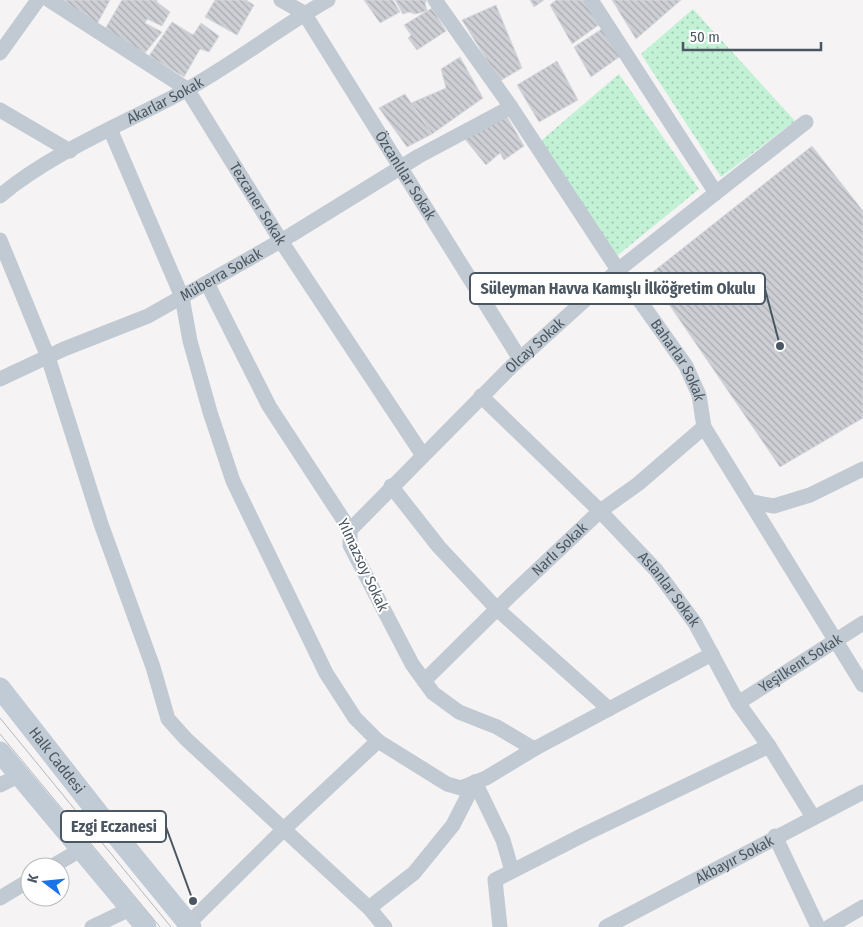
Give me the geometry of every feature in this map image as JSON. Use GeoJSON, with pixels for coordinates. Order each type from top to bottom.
{"type":"FeatureCollection","features":[{"type":"Feature","properties":{"kind":"main road","name":"Halk Caddesi"},"geometry":{"type":"LineString","coordinates":[[0,688],[190,926]]}},
{"type":"Feature","properties":{"kind":"main road"},"geometry":{"type":"LineString","coordinates":[[0,752],[146,927]]}},
{"type":"Feature","properties":{"kind":"street"},"geometry":{"type":"LineString","coordinates":[[0,54],[38,0]]}},
{"type":"Feature","properties":{"kind":"street","name":"Tezcaner Sokak"},"geometry":{"type":"LineString","coordinates":[[48,0],[187,89],[281,241],[422,454]]}},
{"type":"Feature","properties":{"kind":"street","name":"Özcanlılar Sokak"},"geometry":{"type":"LineString","coordinates":[[281,0],[304,13],[520,359]]}},
{"type":"Feature","properties":{"kind":"street","name":"Akarlar Sokak"},"geometry":{"type":"LineString","coordinates":[[0,196],[14,184],[70,151],[187,89],[304,13],[328,0]]}},
{"type":"Feature","properties":{"kind":"street","name":"Baharlar Sokak"},"geometry":{"type":"LineString","coordinates":[[435,0],[511,107],[618,270],[686,366],[699,395],[704,427],[752,502],[863,685]]}},
{"type":"Feature","properties":{"kind":"street"},"geometry":{"type":"LineString","coordinates":[[591,0],[716,193]]}},
{"type":"Feature","properties":{"kind":"street","name":"Müberra Sokak"},"geometry":{"type":"LineString","coordinates":[[0,379],[148,316],[281,241],[400,167],[511,107]]}},
{"type":"Feature","properties":{"kind":"street"},"geometry":{"type":"LineString","coordinates":[[0,110],[70,151]]}},
{"type":"Feature","properties":{"kind":"street","name":"Olcay Sokak"},"geometry":{"type":"LineString","coordinates":[[350,530],[422,454],[481,396],[618,270],[806,122]]}},
{"type":"Feature","properties":{"kind":"street"},"geometry":{"type":"LineString","coordinates":[[110,129],[182,297],[190,341],[210,412],[233,481],[303,622],[326,673],[355,718],[378,741],[447,784],[461,788],[712,654]]}},
{"type":"Feature","properties":{"kind":"street"},"geometry":{"type":"LineString","coordinates":[[0,240],[48,357],[101,524],[153,668],[168,720],[186,739],[369,908],[385,927]]}},
{"type":"Feature","properties":{"kind":"street","name":"Yılmazsoy Sokak"},"geometry":{"type":"LineString","coordinates":[[207,283],[269,406],[350,530],[350,545],[412,664],[433,692],[459,712],[497,727],[534,749]]}},
{"type":"Feature","properties":{"kind":"street","name":"Aslanlar Sokak"},"geometry":{"type":"LineString","coordinates":[[481,396],[600,511],[656,570],[695,623],[738,703],[769,746],[812,817]]}},
{"type":"Feature","properties":{"kind":"street","name":"Narlı Sokak"},"geometry":{"type":"LineString","coordinates":[[424,681],[496,609],[600,511],[638,484],[704,427]]}},
{"type":"Feature","properties":{"kind":"street"},"geometry":{"type":"LineString","coordinates":[[752,502],[774,506],[810,495],[862,473]]}},
{"type":"Feature","properties":{"kind":"street"},"geometry":{"type":"LineString","coordinates":[[391,486],[439,547],[496,609],[609,709]]}},
{"type":"Feature","properties":{"kind":"street","name":"Yeşilkent Sokak"},"geometry":{"type":"LineString","coordinates":[[738,703],[863,623]]}},
{"type":"Feature","properties":{"kind":"street"},"geometry":{"type":"LineString","coordinates":[[190,926],[284,829],[378,741]]}},
{"type":"Feature","properties":{"kind":"street"},"geometry":{"type":"LineString","coordinates":[[500,927],[495,880],[585,834],[769,746]]}},
{"type":"Feature","properties":{"kind":"street"},"geometry":{"type":"LineString","coordinates":[[0,785],[20,775]]}},
{"type":"Feature","properties":{"kind":"street"},"geometry":{"type":"LineString","coordinates":[[475,782],[502,840],[512,871]]}},
{"type":"Feature","properties":{"kind":"street"},"geometry":{"type":"LineString","coordinates":[[369,908],[414,873],[453,825],[475,782]]}},
{"type":"Feature","properties":{"kind":"street","name":"Akbayır Sokak"},"geometry":{"type":"LineString","coordinates":[[606,927],[775,836],[863,792]]}},
{"type":"Feature","properties":{"kind":"street"},"geometry":{"type":"LineString","coordinates":[[775,836],[818,927]]}},
{"type":"Feature","properties":{"kind":"street"},"geometry":{"type":"LineString","coordinates":[[69,857],[82,849]]}},
{"type":"Feature","properties":{"kind":"street"},"geometry":{"type":"LineString","coordinates":[[0,898],[20,886]]}},
{"type":"Feature","properties":{"kind":"street"},"geometry":{"type":"LineString","coordinates":[[829,927],[863,907]]}},
{"type":"Feature","properties":{"kind":"street"},"geometry":{"type":"LineString","coordinates":[[92,927],[132,908]]}},
{"type":"Feature","properties":{"kind":"green space"},"geometry":{"type":"Polygon","coordinates":[[[693,9],[795,121],[721,177],[641,54],[693,9]]]}},
{"type":"Feature","properties":{"kind":"green space"},"geometry":{"type":"Polygon","coordinates":[[[619,74],[699,189],[612,260],[536,145],[619,74]]]}},
{"type":"Feature","properties":{"kind":"building"},"geometry":{"type":"Polygon","coordinates":[[[63,0],[110,0],[97,24],[63,0]]]}},
{"type":"Feature","properties":{"kind":"building"},"geometry":{"type":"Polygon","coordinates":[[[122,0],[157,0],[170,12],[162,26],[147,19],[145,23],[162,32],[145,53],[105,29],[122,0]]]}},
{"type":"Feature","properties":{"kind":"building"},"geometry":{"type":"Polygon","coordinates":[[[215,0],[246,0],[254,5],[237,35],[205,17],[215,0]]]}},
{"type":"Feature","properties":{"kind":"building"},"geometry":{"type":"Polygon","coordinates":[[[364,0],[393,0],[400,12],[380,23],[364,0]]]}},
{"type":"Feature","properties":{"kind":"building"},"geometry":{"type":"Polygon","coordinates":[[[395,0],[427,0],[425,3],[427,11],[403,14],[395,0]]]}},
{"type":"Feature","properties":{"kind":"building"},"geometry":{"type":"Polygon","coordinates":[[[530,0],[544,0],[534,7],[530,0]]]}},
{"type":"Feature","properties":{"kind":"building"},"geometry":{"type":"Polygon","coordinates":[[[556,0],[584,0],[600,24],[572,44],[550,5],[556,0]]]}},
{"type":"Feature","properties":{"kind":"building"},"geometry":{"type":"Polygon","coordinates":[[[612,0],[681,0],[636,39],[612,0]]]}},
{"type":"Feature","properties":{"kind":"building"},"geometry":{"type":"Polygon","coordinates":[[[496,5],[522,68],[500,81],[462,20],[496,5]]]}},
{"type":"Feature","properties":{"kind":"building"},"geometry":{"type":"Polygon","coordinates":[[[432,8],[446,31],[417,50],[408,38],[411,35],[404,25],[432,8]]]}},
{"type":"Feature","properties":{"kind":"building"},"geometry":{"type":"Polygon","coordinates":[[[172,22],[193,35],[201,23],[219,36],[209,52],[200,49],[184,77],[149,56],[172,22]]]}},
{"type":"Feature","properties":{"kind":"building"},"geometry":{"type":"Polygon","coordinates":[[[605,27],[622,55],[591,77],[574,47],[605,27]]]}},
{"type":"Feature","properties":{"kind":"building"},"geometry":{"type":"Polygon","coordinates":[[[460,57],[483,98],[432,134],[411,103],[446,88],[441,69],[460,57]]]}},
{"type":"Feature","properties":{"kind":"building"},"geometry":{"type":"Polygon","coordinates":[[[557,61],[578,100],[539,122],[517,85],[557,61]]]}},
{"type":"Feature","properties":{"kind":"building"},"geometry":{"type":"Polygon","coordinates":[[[405,94],[432,134],[407,147],[379,108],[405,94]]]}},
{"type":"Feature","properties":{"kind":"building"},"geometry":{"type":"Polygon","coordinates":[[[505,113],[524,146],[504,160],[500,153],[486,165],[464,138],[505,113]]]}},
{"type":"Feature","properties":{"kind":"building"},"geometry":{"type":"Polygon","coordinates":[[[812,146],[863,211],[863,418],[780,467],[649,275],[812,146]]]}},
{"type":"Feature","properties":{"kind":"tram line"},"geometry":{"type":"LineString","coordinates":[[0,718],[171,927]]}},
{"type":"Feature","properties":{"kind":"tram line"},"geometry":{"type":"LineString","coordinates":[[0,734],[160,927]]}},
{"type":"Feature","properties":{"kind":"place","name":"Süleyman Havva Kamışlı İlköğretim Okulu"},"geometry":{"type":"Point","coordinates":[780,346]}},
{"type":"Feature","properties":{"kind":"place","name":"Ezgi Eczanesi"},"geometry":{"type":"Point","coordinates":[193,901]}}]}
